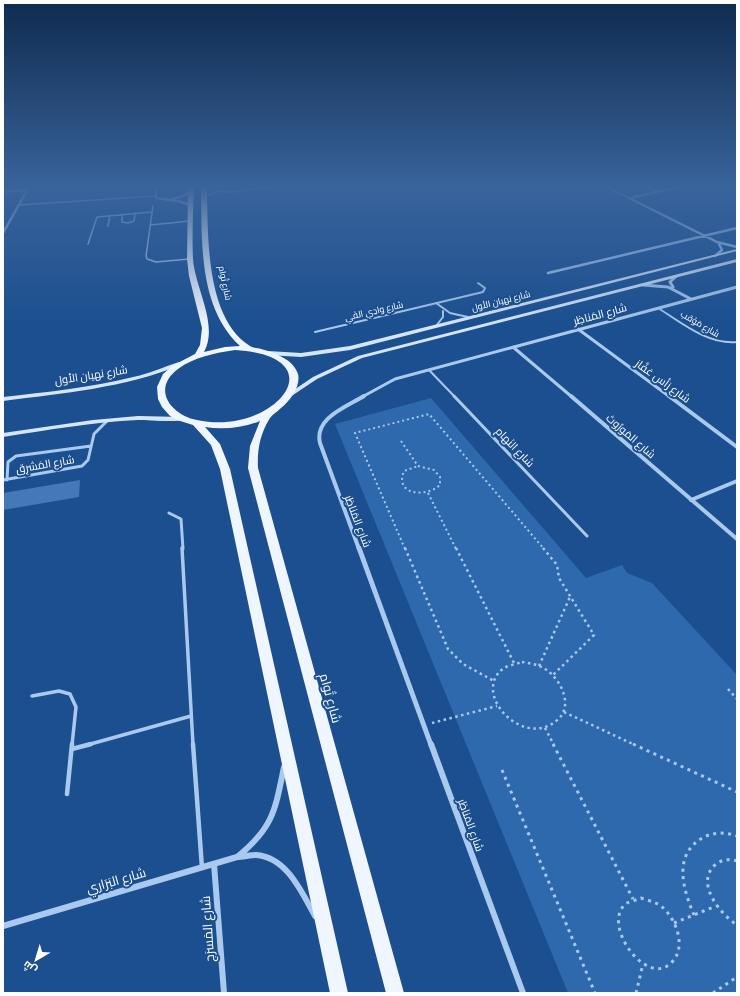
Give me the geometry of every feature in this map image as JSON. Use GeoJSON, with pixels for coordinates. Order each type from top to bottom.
{"type":"FeatureCollection","features":[{"type":"Feature","properties":{"kind":"main road"},"geometry":{"type":"LineString","coordinates":[[191,233],[190,259],[192,276],[206,328],[204,345],[199,354]]}},
{"type":"Feature","properties":{"kind":"main road","name":"شارع تُوام"},"geometry":{"type":"LineString","coordinates":[[206,233],[209,274],[218,309],[228,329],[247,348]]}},
{"type":"Feature","properties":{"kind":"main road","name":"شارع نهيان الأول"},"geometry":{"type":"LineString","coordinates":[[268,353],[301,355],[334,351],[435,327],[737,250]]}},
{"type":"Feature","properties":{"kind":"main road","name":"شارع نهيان الأول"},"geometry":{"type":"LineString","coordinates":[[288,396],[315,378],[360,357],[737,260]]}},
{"type":"Feature","properties":{"kind":"main road"},"geometry":{"type":"LineString","coordinates":[[3,435],[108,420],[152,418],[182,419],[197,424],[235,424],[269,413],[280,405],[288,396],[294,383],[291,371],[282,360],[268,353],[247,348],[223,349],[199,354],[180,364],[169,373],[164,380],[161,395],[163,402],[167,408],[182,419]]}},
{"type":"Feature","properties":{"kind":"main road","name":"شارع نهيان الأول"},"geometry":{"type":"LineString","coordinates":[[3,400],[123,382],[147,376],[180,364]]}},
{"type":"Feature","properties":{"kind":"main road","name":"شارع تُوام"},"geometry":{"type":"LineString","coordinates":[[269,413],[262,423],[254,444],[253,468],[395,993]]}},
{"type":"Feature","properties":{"kind":"main road"},"geometry":{"type":"LineString","coordinates":[[197,424],[215,444],[225,469],[339,993]]}},
{"type":"Feature","properties":{"kind":"street"},"geometry":{"type":"LineString","coordinates":[[698,233],[717,242],[737,247]]}},
{"type":"Feature","properties":{"kind":"street"},"geometry":{"type":"LineString","coordinates":[[548,273],[714,233]]}},
{"type":"Feature","properties":{"kind":"street"},"geometry":{"type":"LineString","coordinates":[[715,256],[722,250],[721,246],[717,242]]}},
{"type":"Feature","properties":{"kind":"street"},"geometry":{"type":"LineString","coordinates":[[674,289],[670,282],[677,275]]}},
{"type":"Feature","properties":{"kind":"street"},"geometry":{"type":"LineString","coordinates":[[640,286],[658,284],[674,289],[691,299]]}},
{"type":"Feature","properties":{"kind":"street","name":"شارع المَناظِر"},"geometry":{"type":"LineString","coordinates":[[523,993],[425,724],[320,443],[318,433],[325,420],[379,387],[400,378],[737,287]]}},
{"type":"Feature","properties":{"kind":"street","name":"شارع رَأس عَفَّاز"},"geometry":{"type":"LineString","coordinates":[[578,329],[737,447]]}},
{"type":"Feature","properties":{"kind":"street","name":"شارع المَورُوث"},"geometry":{"type":"LineString","coordinates":[[513,347],[737,540]]}},
{"type":"Feature","properties":{"kind":"street"},"geometry":{"type":"LineString","coordinates":[[691,500],[737,481]]}},
{"type":"Feature","properties":{"kind":"street","name":"شارع البَرَاري"},"geometry":{"type":"LineString","coordinates":[[237,857],[256,842],[269,822],[274,811],[287,755]]}},
{"type":"Feature","properties":{"kind":"street","name":"شارع البَرَاري"},"geometry":{"type":"LineString","coordinates":[[3,926],[237,857],[256,855],[266,857],[283,867],[290,874],[326,935]]}},
{"type":"Feature","properties":{"kind":"street","name":"شارع المَسرَج"},"geometry":{"type":"LineString","coordinates":[[214,864],[224,993]]}},
{"type":"Feature","properties":{"kind":"lane"},"geometry":{"type":"LineString","coordinates":[[88,244],[91,233]]}},
{"type":"Feature","properties":{"kind":"lane"},"geometry":{"type":"LineString","coordinates":[[149,233],[146,256],[147,259],[156,262],[190,259]]}},
{"type":"Feature","properties":{"kind":"lane","name":"شارع وادِي الفَي"},"geometry":{"type":"LineString","coordinates":[[316,332],[484,291],[484,287],[478,283]]}},
{"type":"Feature","properties":{"kind":"lane"},"geometry":{"type":"LineString","coordinates":[[436,303],[443,310],[470,318]]}},
{"type":"Feature","properties":{"kind":"lane","name":"شارع مَوْقب"},"geometry":{"type":"LineString","coordinates":[[658,308],[715,342],[727,344],[737,342]]}},
{"type":"Feature","properties":{"kind":"lane"},"geometry":{"type":"LineString","coordinates":[[435,327],[442,317],[443,310]]}},
{"type":"Feature","properties":{"kind":"lane","name":"شارع النَهام"},"geometry":{"type":"LineString","coordinates":[[429,370],[587,536]]}},
{"type":"Feature","properties":{"kind":"lane","name":"شارع المَشرِق"},"geometry":{"type":"LineString","coordinates":[[5,480],[78,467],[85,464],[88,460],[94,434],[108,420]]}},
{"type":"Feature","properties":{"kind":"lane"},"geometry":{"type":"LineString","coordinates":[[5,480],[8,462],[16,456],[91,446]]}},
{"type":"Feature","properties":{"kind":"lane"},"geometry":{"type":"LineString","coordinates":[[169,513],[179,516],[181,519],[191,716],[202,868]]}},
{"type":"Feature","properties":{"kind":"lane"},"geometry":{"type":"LineString","coordinates":[[32,696],[63,691],[70,693],[74,699],[76,707],[67,794]]}},
{"type":"Feature","properties":{"kind":"lane"},"geometry":{"type":"LineString","coordinates":[[72,749],[191,716]]}},
{"type":"Feature","properties":{"kind":"path"},"geometry":{"type":"LineString","coordinates":[[494,681],[453,658],[355,433],[429,414],[557,565],[559,578],[594,635],[553,675]]}},
{"type":"Feature","properties":{"kind":"path"},"geometry":{"type":"LineString","coordinates":[[401,441],[418,466]]}},
{"type":"Feature","properties":{"kind":"path"},"geometry":{"type":"LineString","coordinates":[[418,466],[434,470],[440,477],[440,485],[428,493],[412,492],[407,490],[401,482],[404,471],[418,466]]}},
{"type":"Feature","properties":{"kind":"path"},"geometry":{"type":"LineString","coordinates":[[428,493],[514,663]]}},
{"type":"Feature","properties":{"kind":"path"},"geometry":{"type":"LineString","coordinates":[[539,666],[570,597]]}},
{"type":"Feature","properties":{"kind":"path"},"geometry":{"type":"LineString","coordinates":[[514,663],[530,663],[539,666],[553,675],[559,682],[565,697],[564,712],[559,719],[545,728],[536,729],[518,725],[509,720],[497,706],[493,689],[494,681],[502,670],[514,663]]}},
{"type":"Feature","properties":{"kind":"path"},"geometry":{"type":"LineString","coordinates":[[728,689],[737,699]]}},
{"type":"Feature","properties":{"kind":"path"},"geometry":{"type":"LineString","coordinates":[[425,724],[497,706]]}},
{"type":"Feature","properties":{"kind":"path"},"geometry":{"type":"LineString","coordinates":[[564,712],[737,792]]}},
{"type":"Feature","properties":{"kind":"path"},"geometry":{"type":"LineString","coordinates":[[545,728],[633,899]]}},
{"type":"Feature","properties":{"kind":"path"},"geometry":{"type":"LineString","coordinates":[[502,770],[595,993]]}},
{"type":"Feature","properties":{"kind":"path"},"geometry":{"type":"LineString","coordinates":[[694,915],[688,901],[682,874],[687,852],[697,841],[711,834],[722,833],[737,836]]}},
{"type":"Feature","properties":{"kind":"path"},"geometry":{"type":"LineString","coordinates":[[737,861],[724,860],[716,863],[711,868],[708,876],[708,885],[716,906],[724,916],[737,925]]}},
{"type":"Feature","properties":{"kind":"path"},"geometry":{"type":"LineString","coordinates":[[641,898],[650,900],[660,905],[668,913],[674,923],[680,943],[675,960],[669,966],[652,968],[643,964],[634,957],[627,948],[619,928],[619,918],[621,909],[626,903],[633,899],[641,898]]}},
{"type":"Feature","properties":{"kind":"path"},"geometry":{"type":"LineString","coordinates":[[674,923],[716,906]]}},
{"type":"Feature","properties":{"kind":"path"},"geometry":{"type":"LineString","coordinates":[[636,993],[643,964]]}},
{"type":"Feature","properties":{"kind":"path"},"geometry":{"type":"LineString","coordinates":[[713,993],[737,977]]}},
{"type":"Feature","properties":{"kind":"shaded area"},"geometry":{"type":"Polygon","coordinates":[[[431,398],[586,578],[622,565],[627,573],[652,583],[737,675],[737,993],[568,993],[335,424],[431,398]]]}},
{"type":"Feature","properties":{"kind":"building"},"geometry":{"type":"Polygon","coordinates":[[[80,480],[79,497],[3,510],[3,493],[80,480]]]}}]}
